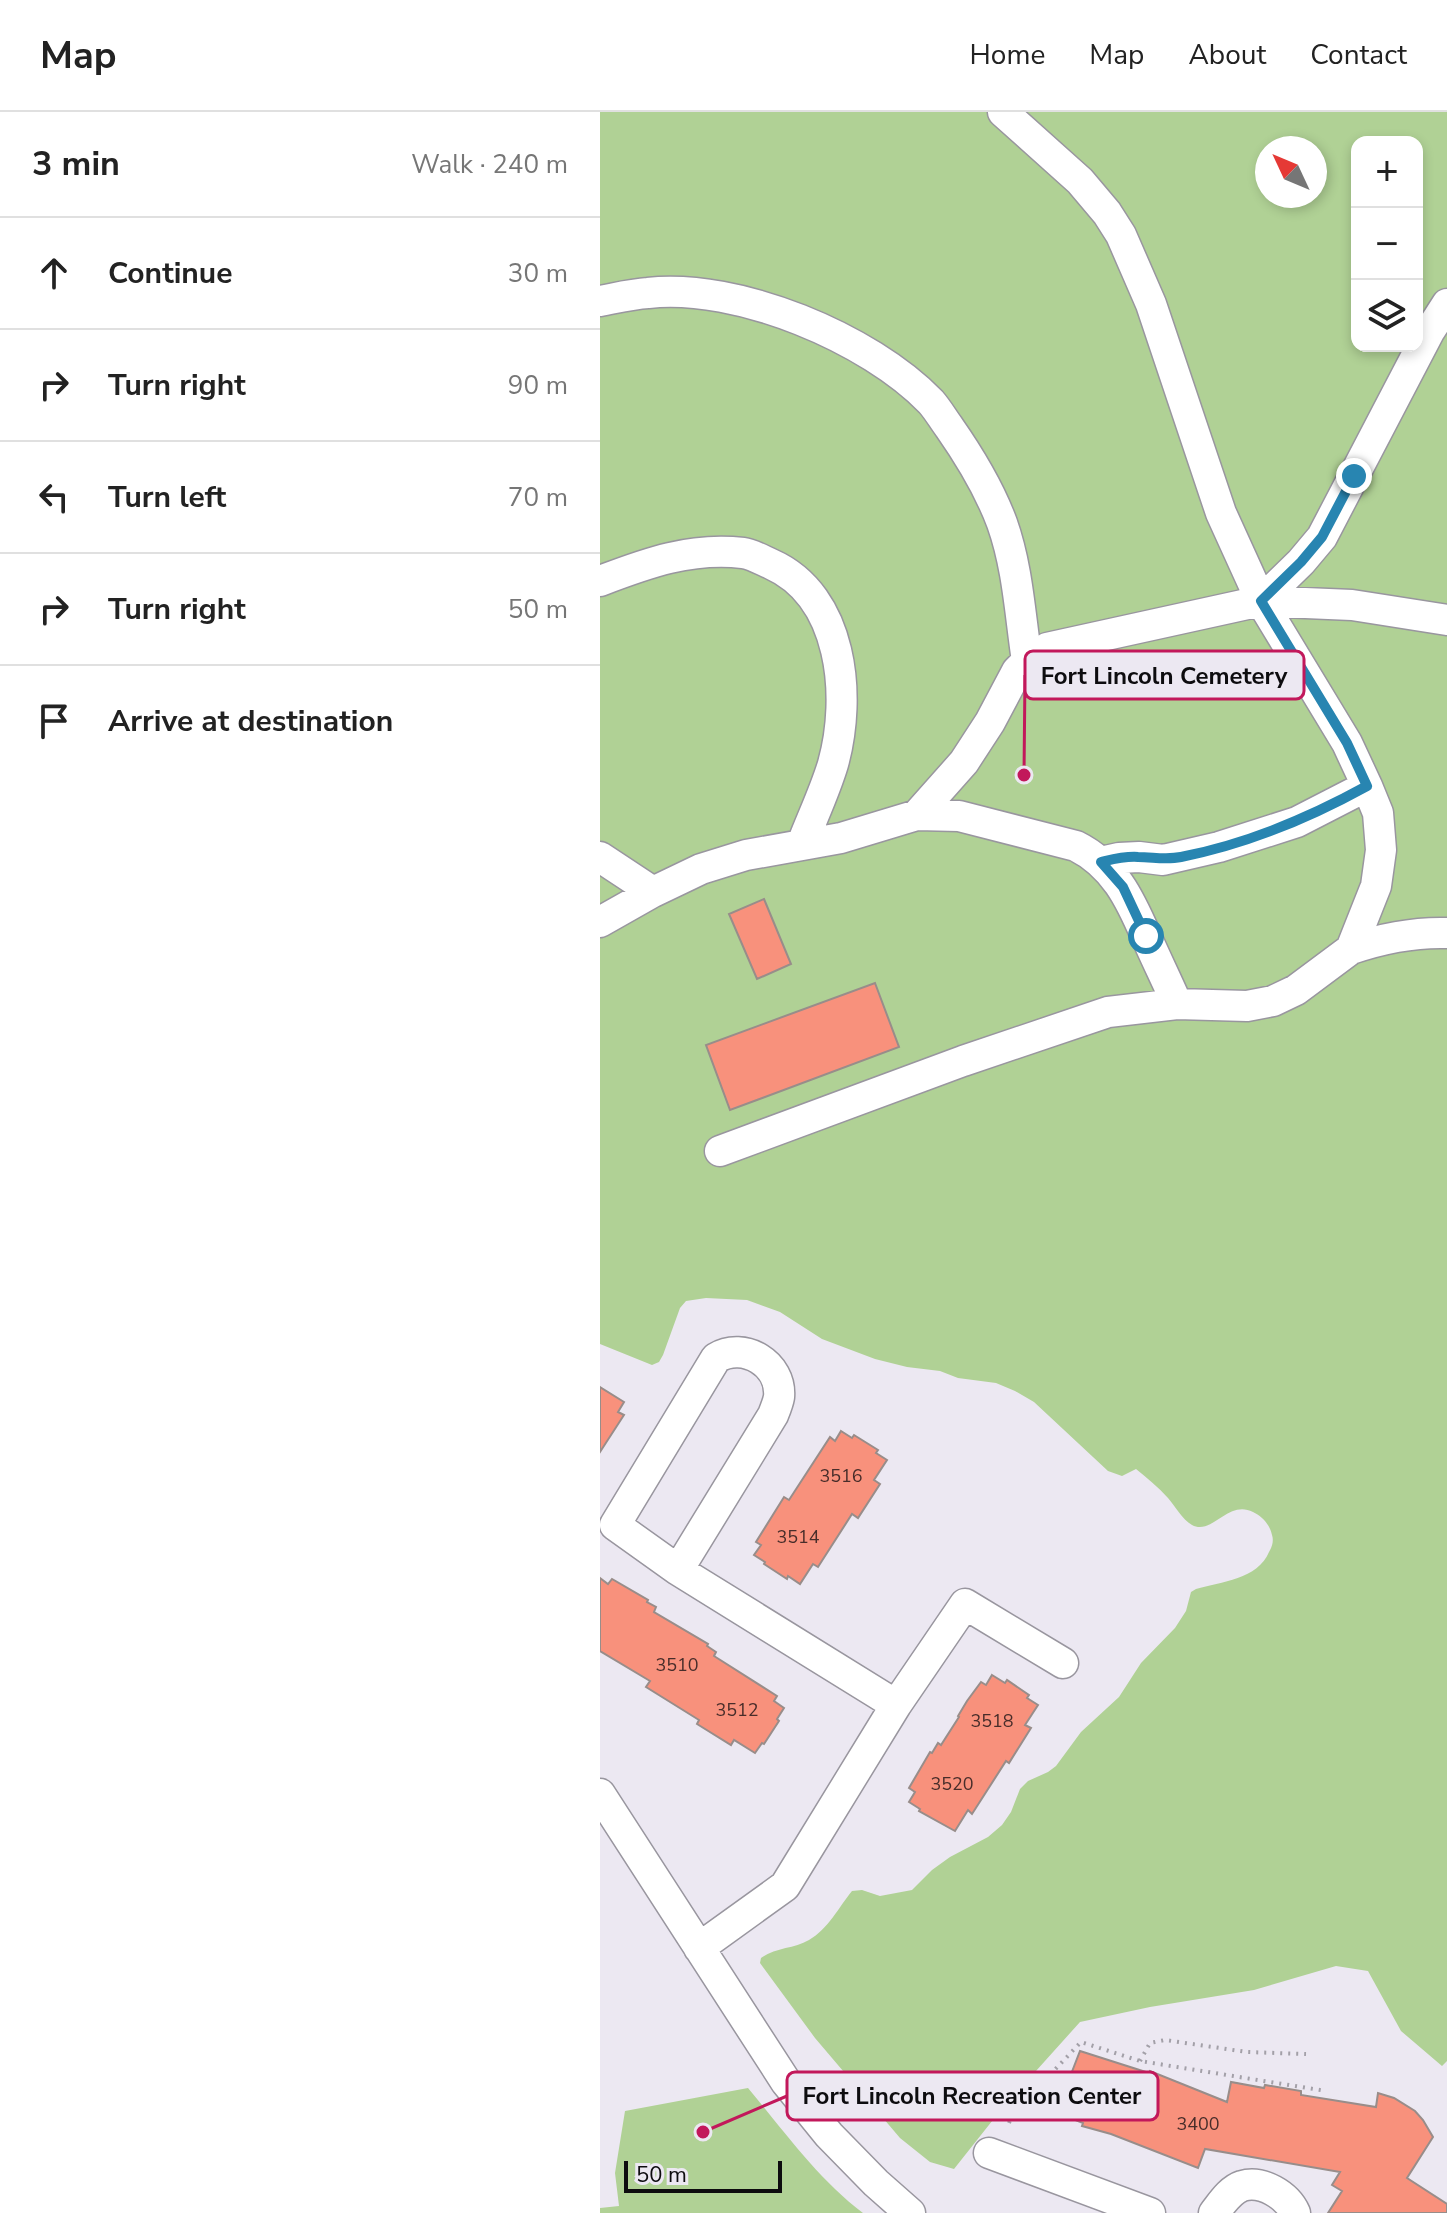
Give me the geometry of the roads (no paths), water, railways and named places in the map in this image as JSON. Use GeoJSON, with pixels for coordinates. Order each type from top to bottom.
{"type":"FeatureCollection","features":[{"type":"Feature","properties":{"kind":"street"},"geometry":{"type":"LineString","coordinates":[[1003,112],[1080,181],[1121,235],[1151,304],[1221,513],[1261,601],[1347,743],[1367,786],[1378,813],[1381,850],[1376,886],[1351,949]]}},
{"type":"Feature","properties":{"kind":"street"},"geometry":{"type":"LineString","coordinates":[[600,301],[650,292],[700,294],[754,305],[806,321],[855,345],[901,375],[933,404],[975,464],[1002,523],[1017,577],[1027,661]]}},
{"type":"Feature","properties":{"kind":"street"},"geometry":{"type":"LineString","coordinates":[[1261,601],[1322,537],[1396,393],[1447,304]]}},
{"type":"Feature","properties":{"kind":"street"},"geometry":{"type":"LineString","coordinates":[[600,581],[670,556],[714,551],[747,553],[780,568],[801,584],[821,607],[835,644],[841,680],[841,718],[833,763],[802,844]]}},
{"type":"Feature","properties":{"kind":"street"},"geometry":{"type":"LineString","coordinates":[[917,815],[964,762],[1017,671],[1047,648],[1261,601],[1352,605],[1447,620]]}},
{"type":"Feature","properties":{"kind":"street"},"geometry":{"type":"LineString","coordinates":[[1101,862],[1139,857],[1163,860],[1219,847],[1297,822],[1367,786]]}},
{"type":"Feature","properties":{"kind":"street"},"geometry":{"type":"LineString","coordinates":[[600,922],[701,869],[746,855],[841,838],[917,815],[959,816],[1076,846],[1101,862],[1123,887],[1177,1004]]}},
{"type":"Feature","properties":{"kind":"street"},"geometry":{"type":"LineString","coordinates":[[600,857],[653,892]]}},
{"type":"Feature","properties":{"kind":"street"},"geometry":{"type":"LineString","coordinates":[[720,1151],[963,1061],[1108,1012],[1177,1004],[1247,1006],[1273,1001],[1296,990],[1351,949],[1402,935],[1447,933]]}},
{"type":"Feature","properties":{"kind":"street"},"geometry":{"type":"LineString","coordinates":[[678,1570],[773,1415],[779,1395],[774,1377],[767,1365],[755,1356],[739,1351],[726,1352],[716,1358],[615,1525],[678,1570],[896,1705]]}},
{"type":"Feature","properties":{"kind":"street"},"geometry":{"type":"LineString","coordinates":[[699,1948],[785,1886],[896,1705],[965,1604],[1063,1663]]}},
{"type":"Feature","properties":{"kind":"street"},"geometry":{"type":"LineString","coordinates":[[600,1794],[770,2059],[811,2114],[862,2169],[910,2213]]}},
{"type":"Feature","properties":{"kind":"street"},"geometry":{"type":"LineString","coordinates":[[989,2153],[1150,2213]]}},
{"type":"Feature","properties":{"kind":"street"},"geometry":{"type":"LineString","coordinates":[[1214,2213],[1227,2196],[1242,2186],[1263,2186],[1282,2196],[1295,2213]]}},
{"type":"Feature","properties":{"kind":"place","name":"Fort Lincoln Cemetery"},"geometry":{"type":"Point","coordinates":[1024,775]}},
{"type":"Feature","properties":{"kind":"place","name":"Fort Lincoln Recreation Center"},"geometry":{"type":"Point","coordinates":[703,2132]}}]}
